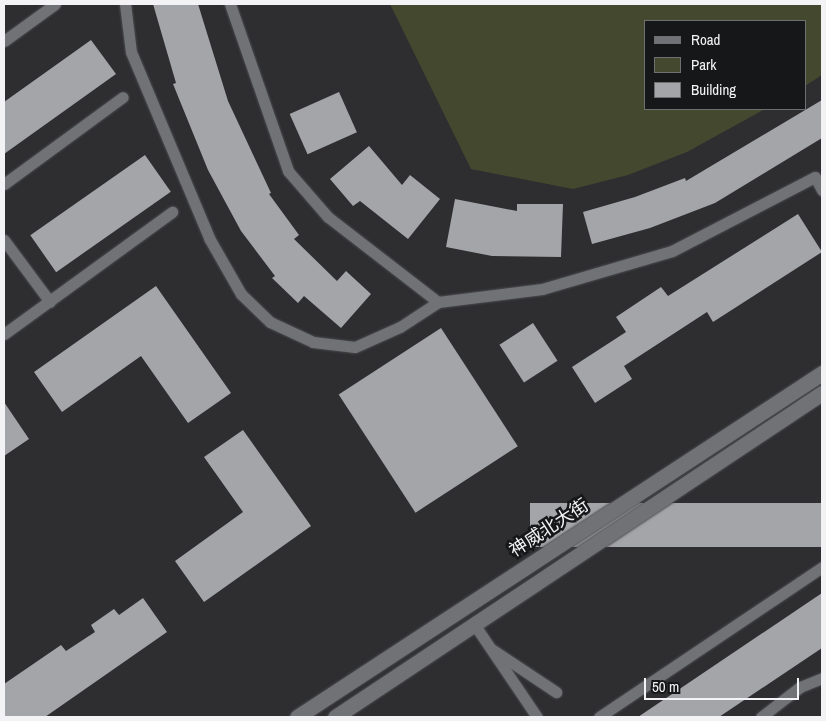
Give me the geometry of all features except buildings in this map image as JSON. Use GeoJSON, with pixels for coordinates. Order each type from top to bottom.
{"type":"FeatureCollection","features":[{"type":"Feature","properties":{"kind":"street","name":"神威北大街"},"geometry":{"type":"LineString","coordinates":[[297,717],[822,373]]}},
{"type":"Feature","properties":{"kind":"street"},"geometry":{"type":"LineString","coordinates":[[335,717],[822,394]]}},
{"type":"Feature","properties":{"kind":"lane"},"geometry":{"type":"LineString","coordinates":[[4,41],[55,4]]}},
{"type":"Feature","properties":{"kind":"lane"},"geometry":{"type":"LineString","coordinates":[[125,4],[131,52],[209,238],[241,294],[270,322],[312,342],[355,346],[400,327],[438,302],[542,289],[672,251],[819,175],[822,190]]}},
{"type":"Feature","properties":{"kind":"lane"},"geometry":{"type":"LineString","coordinates":[[230,4],[288,171],[328,217],[438,302]]}},
{"type":"Feature","properties":{"kind":"lane"},"geometry":{"type":"LineString","coordinates":[[4,184],[123,98]]}},
{"type":"Feature","properties":{"kind":"lane"},"geometry":{"type":"LineString","coordinates":[[4,334],[172,212]]}},
{"type":"Feature","properties":{"kind":"lane"},"geometry":{"type":"LineString","coordinates":[[4,240],[50,302]]}},
{"type":"Feature","properties":{"kind":"lane"},"geometry":{"type":"LineString","coordinates":[[599,717],[822,567]]}},
{"type":"Feature","properties":{"kind":"lane"},"geometry":{"type":"LineString","coordinates":[[474,624],[536,717]]}},
{"type":"Feature","properties":{"kind":"lane"},"geometry":{"type":"LineString","coordinates":[[490,648],[556,692]]}},
{"type":"Feature","properties":{"kind":"lane"},"geometry":{"type":"LineString","coordinates":[[761,717],[800,687],[822,678]]}},
{"type":"Feature","properties":{"kind":"green space"},"geometry":{"type":"Polygon","coordinates":[[[390,4],[822,4],[822,75],[806,85],[806,20],[644,20],[644,110],[763,110],[687,152],[628,175],[573,189],[471,169],[390,4]]]}}]}
